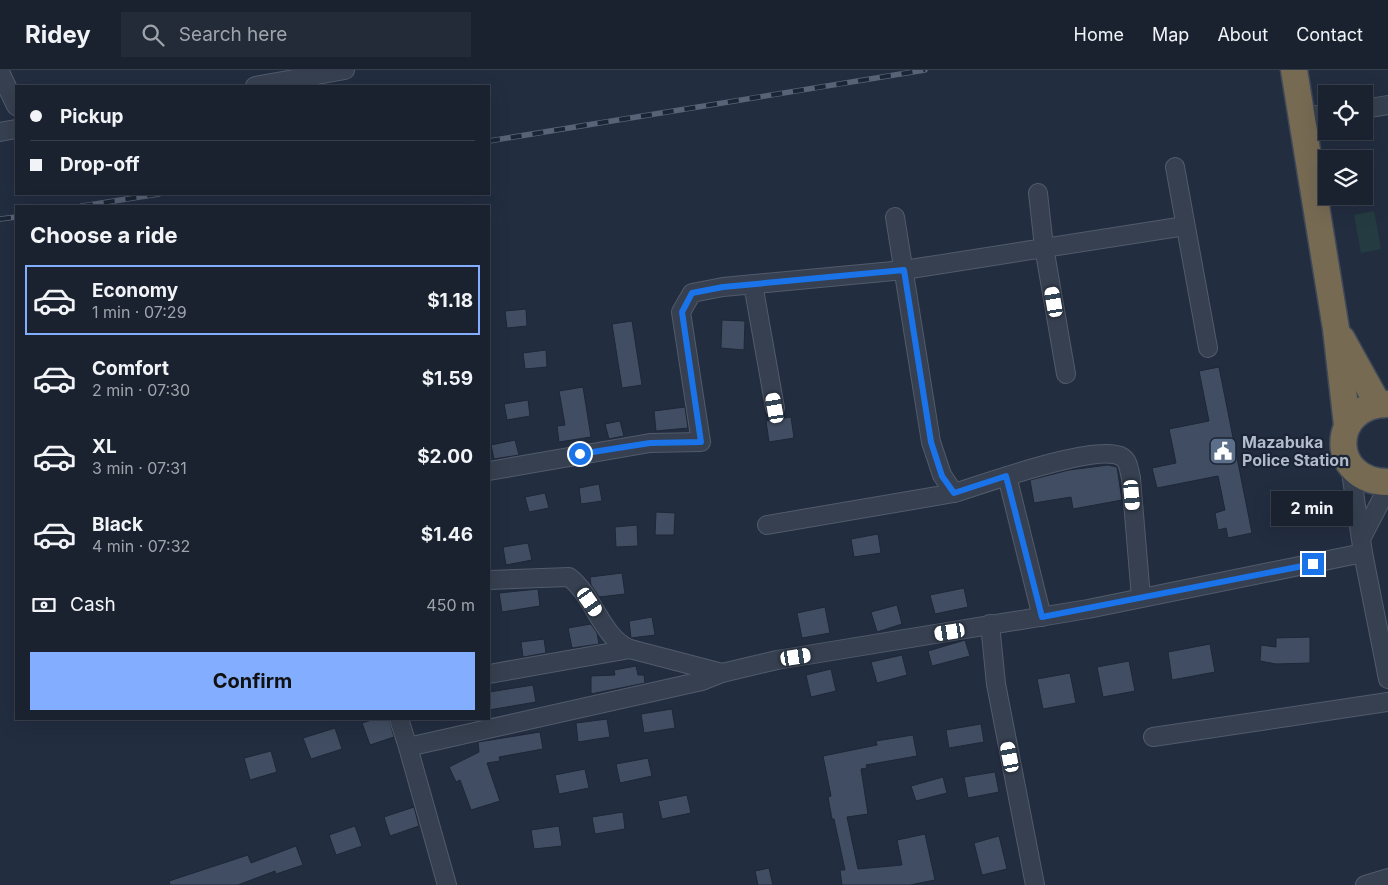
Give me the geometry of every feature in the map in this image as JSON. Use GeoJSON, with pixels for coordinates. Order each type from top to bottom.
{"type":"FeatureCollection","features":[{"type":"Feature","properties":{"kind":"highway"},"geometry":{"type":"LineString","coordinates":[[1294,70],[1314,115],[1347,425],[1343,445],[1350,465],[1361,476],[1375,482],[1388,482]]}},
{"type":"Feature","properties":{"kind":"highway"},"geometry":{"type":"LineString","coordinates":[[1336,330],[1383,404],[1360,411],[1347,425]]}},
{"type":"Feature","properties":{"kind":"street"},"geometry":{"type":"LineString","coordinates":[[261,85],[345,70]]}},
{"type":"Feature","properties":{"kind":"street"},"geometry":{"type":"LineString","coordinates":[[0,72],[15,104]]}},
{"type":"Feature","properties":{"kind":"street"},"geometry":{"type":"LineString","coordinates":[[1373,107],[1388,105]]}},
{"type":"Feature","properties":{"kind":"street"},"geometry":{"type":"LineString","coordinates":[[0,132],[15,130]]}},
{"type":"Feature","properties":{"kind":"street"},"geometry":{"type":"LineString","coordinates":[[1175,167],[1208,348]]}},
{"type":"Feature","properties":{"kind":"street"},"geometry":{"type":"LineString","coordinates":[[1038,193],[1044,247],[1066,374]]}},
{"type":"Feature","properties":{"kind":"street"},"geometry":{"type":"LineString","coordinates":[[895,217],[931,442],[942,476],[954,493]]}},
{"type":"Feature","properties":{"kind":"street"},"geometry":{"type":"LineString","coordinates":[[490,471],[650,443],[701,442],[682,312],[692,293],[753,284],[904,270],[1185,226]]}},
{"type":"Feature","properties":{"kind":"street"},"geometry":{"type":"LineString","coordinates":[[753,284],[775,408]]}},
{"type":"Feature","properties":{"kind":"street"},"geometry":{"type":"LineString","coordinates":[[766,525],[954,493],[1082,455],[1112,454],[1122,457],[1128,462],[1141,598]]}},
{"type":"Feature","properties":{"kind":"street"},"geometry":{"type":"LineString","coordinates":[[1350,465],[1362,545],[1388,679]]}},
{"type":"Feature","properties":{"kind":"street"},"geometry":{"type":"LineString","coordinates":[[1006,476],[1042,617]]}},
{"type":"Feature","properties":{"kind":"street"},"geometry":{"type":"LineString","coordinates":[[1362,545],[1388,486]]}},
{"type":"Feature","properties":{"kind":"street"},"geometry":{"type":"LineString","coordinates":[[408,747],[702,681],[722,673],[777,660],[1042,617],[1141,598],[1362,545]]}},
{"type":"Feature","properties":{"kind":"street"},"geometry":{"type":"LineString","coordinates":[[490,580],[569,576],[581,589],[614,640],[630,649],[722,673]]}},
{"type":"Feature","properties":{"kind":"street"},"geometry":{"type":"LineString","coordinates":[[990,624],[996,684],[1035,885]]}},
{"type":"Feature","properties":{"kind":"street"},"geometry":{"type":"LineString","coordinates":[[490,674],[630,649]]}},
{"type":"Feature","properties":{"kind":"street"},"geometry":{"type":"LineString","coordinates":[[1153,737],[1388,702]]}},
{"type":"Feature","properties":{"kind":"street"},"geometry":{"type":"LineString","coordinates":[[399,720],[447,885]]}},
{"type":"Feature","properties":{"kind":"street"},"geometry":{"type":"LineString","coordinates":[[1365,885],[1388,878]]}},
{"type":"Feature","properties":{"kind":"green space"},"geometry":{"type":"Polygon","coordinates":[[[1374,211],[1381,249],[1361,253],[1354,215],[1374,211]]]}},
{"type":"Feature","properties":{"kind":"building"},"geometry":{"type":"Polygon","coordinates":[[[526,309],[527,326],[507,328],[505,311],[526,309]]]}},
{"type":"Feature","properties":{"kind":"building"},"geometry":{"type":"Polygon","coordinates":[[[722,320],[745,321],[744,350],[721,348],[722,320]]]}},
{"type":"Feature","properties":{"kind":"building"},"geometry":{"type":"Polygon","coordinates":[[[632,321],[642,385],[622,388],[612,324],[632,321]]]}},
{"type":"Feature","properties":{"kind":"building"},"geometry":{"type":"Polygon","coordinates":[[[546,350],[547,367],[525,369],[523,353],[546,350]]]}},
{"type":"Feature","properties":{"kind":"building","name":"Mazabuka Police Station"},"geometry":{"type":"Polygon","coordinates":[[[1219,367],[1252,533],[1228,538],[1226,528],[1218,530],[1215,513],[1225,510],[1218,476],[1157,488],[1152,468],[1176,463],[1169,429],[1209,421],[1199,371],[1219,367]]]}},
{"type":"Feature","properties":{"kind":"building"},"geometry":{"type":"Polygon","coordinates":[[[583,387],[591,437],[559,442],[557,426],[565,425],[559,391],[583,387]]]}},
{"type":"Feature","properties":{"kind":"building"},"geometry":{"type":"Polygon","coordinates":[[[528,400],[530,416],[507,420],[504,404],[528,400]]]}},
{"type":"Feature","properties":{"kind":"building"},"geometry":{"type":"Polygon","coordinates":[[[685,407],[688,428],[656,431],[654,411],[685,407]]]}},
{"type":"Feature","properties":{"kind":"building"},"geometry":{"type":"Polygon","coordinates":[[[791,417],[794,438],[769,442],[766,421],[791,417]]]}},
{"type":"Feature","properties":{"kind":"building"},"geometry":{"type":"Polygon","coordinates":[[[620,421],[624,436],[609,439],[605,424],[620,421]]]}},
{"type":"Feature","properties":{"kind":"building"},"geometry":{"type":"Polygon","coordinates":[[[515,440],[519,455],[494,459],[491,445],[515,440]]]}},
{"type":"Feature","properties":{"kind":"building"},"geometry":{"type":"Polygon","coordinates":[[[1108,465],[1117,467],[1122,500],[1073,509],[1071,497],[1034,503],[1030,480],[1069,470],[1108,465]]]}},
{"type":"Feature","properties":{"kind":"building"},"geometry":{"type":"Polygon","coordinates":[[[599,484],[602,501],[581,504],[579,488],[599,484]]]}},
{"type":"Feature","properties":{"kind":"building"},"geometry":{"type":"Polygon","coordinates":[[[545,493],[549,508],[529,512],[525,497],[545,493]]]}},
{"type":"Feature","properties":{"kind":"building"},"geometry":{"type":"Polygon","coordinates":[[[656,512],[675,513],[674,535],[655,535],[656,512]]]}},
{"type":"Feature","properties":{"kind":"building"},"geometry":{"type":"Polygon","coordinates":[[[637,525],[638,546],[616,547],[615,527],[637,525]]]}},
{"type":"Feature","properties":{"kind":"building"},"geometry":{"type":"Polygon","coordinates":[[[878,534],[881,553],[854,557],[851,539],[878,534]]]}},
{"type":"Feature","properties":{"kind":"building"},"geometry":{"type":"Polygon","coordinates":[[[528,543],[532,560],[506,565],[503,547],[528,543]]]}},
{"type":"Feature","properties":{"kind":"building"},"geometry":{"type":"Polygon","coordinates":[[[622,573],[625,594],[599,597],[591,585],[590,577],[622,573]]]}},
{"type":"Feature","properties":{"kind":"building"},"geometry":{"type":"Polygon","coordinates":[[[964,588],[968,607],[935,614],[930,595],[964,588]]]}},
{"type":"Feature","properties":{"kind":"building"},"geometry":{"type":"Polygon","coordinates":[[[538,589],[540,606],[502,612],[499,593],[538,589]]]}},
{"type":"Feature","properties":{"kind":"building"},"geometry":{"type":"Polygon","coordinates":[[[897,605],[902,624],[877,632],[871,612],[897,605]]]}},
{"type":"Feature","properties":{"kind":"building"},"geometry":{"type":"Polygon","coordinates":[[[825,607],[830,633],[802,638],[797,613],[825,607]]]}},
{"type":"Feature","properties":{"kind":"building"},"geometry":{"type":"Polygon","coordinates":[[[652,617],[655,635],[631,638],[629,621],[652,617]]]}},
{"type":"Feature","properties":{"kind":"building"},"geometry":{"type":"Polygon","coordinates":[[[591,624],[597,633],[599,644],[572,648],[568,628],[591,624]]]}},
{"type":"Feature","properties":{"kind":"building"},"geometry":{"type":"Polygon","coordinates":[[[1310,637],[1310,663],[1276,664],[1260,661],[1261,645],[1276,647],[1276,638],[1310,637]]]}},
{"type":"Feature","properties":{"kind":"building"},"geometry":{"type":"Polygon","coordinates":[[[544,639],[546,653],[523,657],[521,642],[544,639]]]}},
{"type":"Feature","properties":{"kind":"building"},"geometry":{"type":"Polygon","coordinates":[[[965,640],[970,656],[932,666],[928,651],[965,640]]]}},
{"type":"Feature","properties":{"kind":"building"},"geometry":{"type":"Polygon","coordinates":[[[1210,644],[1215,672],[1172,680],[1168,652],[1210,644]]]}},
{"type":"Feature","properties":{"kind":"building"},"geometry":{"type":"Polygon","coordinates":[[[902,655],[907,675],[877,683],[871,662],[902,655]]]}},
{"type":"Feature","properties":{"kind":"building"},"geometry":{"type":"Polygon","coordinates":[[[1129,661],[1135,691],[1103,697],[1097,667],[1129,661]]]}},
{"type":"Feature","properties":{"kind":"building"},"geometry":{"type":"Polygon","coordinates":[[[636,666],[638,675],[644,675],[645,683],[591,694],[591,676],[615,675],[614,670],[636,666]]]}},
{"type":"Feature","properties":{"kind":"building"},"geometry":{"type":"Polygon","coordinates":[[[831,669],[836,691],[811,697],[806,675],[831,669]]]}},
{"type":"Feature","properties":{"kind":"building"},"geometry":{"type":"Polygon","coordinates":[[[1070,673],[1076,703],[1043,709],[1037,679],[1070,673]]]}},
{"type":"Feature","properties":{"kind":"building"},"geometry":{"type":"Polygon","coordinates":[[[533,685],[536,702],[490,710],[490,692],[533,685]]]}},
{"type":"Feature","properties":{"kind":"building"},"geometry":{"type":"Polygon","coordinates":[[[672,709],[675,728],[644,733],[641,714],[672,709]]]}},
{"type":"Feature","properties":{"kind":"building"},"geometry":{"type":"Polygon","coordinates":[[[607,719],[610,737],[578,742],[576,723],[607,719]]]}},
{"type":"Feature","properties":{"kind":"building"},"geometry":{"type":"Polygon","coordinates":[[[372,720],[389,720],[394,737],[370,745],[362,723],[372,720]]]}},
{"type":"Feature","properties":{"kind":"building"},"geometry":{"type":"Polygon","coordinates":[[[981,724],[984,742],[949,748],[946,730],[981,724]]]}},
{"type":"Feature","properties":{"kind":"building"},"geometry":{"type":"Polygon","coordinates":[[[335,728],[342,749],[311,759],[303,738],[335,728]]]}},
{"type":"Feature","properties":{"kind":"building"},"geometry":{"type":"Polygon","coordinates":[[[540,732],[543,749],[499,757],[500,761],[487,763],[500,801],[471,810],[460,780],[456,782],[449,767],[479,752],[478,742],[540,732]]]}},
{"type":"Feature","properties":{"kind":"building"},"geometry":{"type":"Polygon","coordinates":[[[913,735],[917,756],[866,765],[867,768],[861,769],[868,814],[847,817],[858,869],[902,865],[897,840],[925,834],[935,880],[910,885],[842,885],[840,870],[845,870],[834,819],[832,819],[828,797],[831,796],[823,756],[877,745],[876,741],[913,735]]]}},
{"type":"Feature","properties":{"kind":"building"},"geometry":{"type":"Polygon","coordinates":[[[271,751],[277,772],[250,780],[244,758],[271,751]]]}},
{"type":"Feature","properties":{"kind":"building"},"geometry":{"type":"Polygon","coordinates":[[[648,758],[652,776],[620,783],[616,764],[648,758]]]}},
{"type":"Feature","properties":{"kind":"building"},"geometry":{"type":"Polygon","coordinates":[[[585,769],[589,788],[559,794],[555,775],[585,769]]]}},
{"type":"Feature","properties":{"kind":"building"},"geometry":{"type":"Polygon","coordinates":[[[995,772],[999,792],[968,798],[964,777],[995,772]]]}},
{"type":"Feature","properties":{"kind":"building"},"geometry":{"type":"Polygon","coordinates":[[[943,777],[947,793],[916,801],[911,786],[943,777]]]}},
{"type":"Feature","properties":{"kind":"building"},"geometry":{"type":"Polygon","coordinates":[[[687,795],[691,813],[662,819],[658,801],[687,795]]]}},
{"type":"Feature","properties":{"kind":"building"},"geometry":{"type":"Polygon","coordinates":[[[414,807],[419,826],[390,836],[384,817],[414,807]]]}},
{"type":"Feature","properties":{"kind":"building"},"geometry":{"type":"Polygon","coordinates":[[[623,812],[625,829],[595,834],[592,817],[623,812]]]}},
{"type":"Feature","properties":{"kind":"building"},"geometry":{"type":"Polygon","coordinates":[[[355,826],[362,846],[336,855],[329,835],[355,826]]]}},
{"type":"Feature","properties":{"kind":"building"},"geometry":{"type":"Polygon","coordinates":[[[559,826],[562,846],[534,849],[531,830],[559,826]]]}},
{"type":"Feature","properties":{"kind":"building"},"geometry":{"type":"Polygon","coordinates":[[[999,836],[1007,869],[982,875],[974,843],[999,836]]]}},
{"type":"Feature","properties":{"kind":"building"},"geometry":{"type":"Polygon","coordinates":[[[296,846],[303,865],[276,874],[275,871],[238,885],[170,885],[169,881],[248,855],[251,863],[296,846]]]}},
{"type":"Feature","properties":{"kind":"building"},"geometry":{"type":"Polygon","coordinates":[[[769,868],[773,885],[758,885],[755,871],[769,868]]]}},
{"type":"Feature","properties":{"kind":"railway"},"geometry":{"type":"LineString","coordinates":[[490,141],[925,70]]}},
{"type":"Feature","properties":{"kind":"railway"},"geometry":{"type":"LineString","coordinates":[[88,205],[153,195]]}},
{"type":"Feature","properties":{"kind":"railway"},"geometry":{"type":"LineString","coordinates":[[0,219],[15,217]]}},
{"type":"Feature","properties":{"kind":"place","name":"Mazabuka Police Station"},"geometry":{"type":"Point","coordinates":[1223,451]}},
{"type":"Feature","properties":{"kind":"route"},"geometry":{"type":"LineString","coordinates":[[580,454],[650,443],[673,441],[701,442],[682,312],[692,293],[723,287],[904,270],[931,442],[942,476],[954,493],[1006,476],[1042,617],[1313,564]]}}]}
